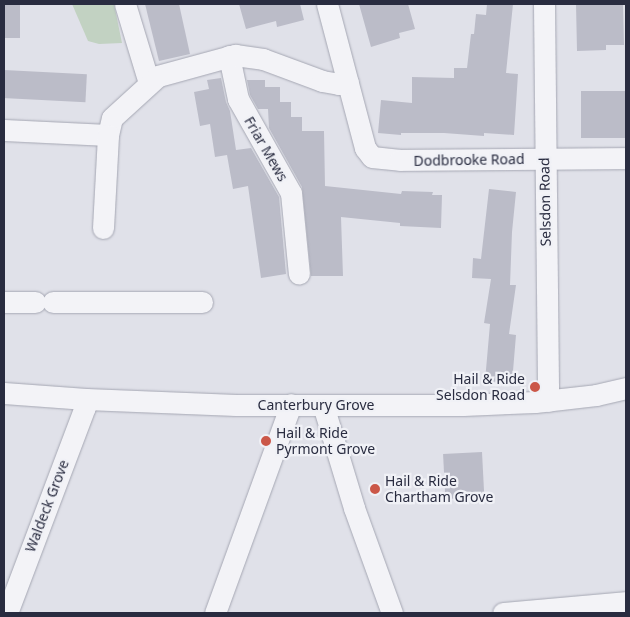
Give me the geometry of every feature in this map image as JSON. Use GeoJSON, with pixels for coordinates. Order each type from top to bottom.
{"type":"FeatureCollection","features":[{"type":"Feature","properties":{"kind":"street"},"geometry":{"type":"LineString","coordinates":[[125,4],[149,83]]}},
{"type":"Feature","properties":{"kind":"street"},"geometry":{"type":"LineString","coordinates":[[103,228],[108,135],[112,118],[158,76],[229,56],[264,59],[322,82],[339,84],[348,82],[328,4]]}},
{"type":"Feature","properties":{"kind":"street","name":"Selsdon Road"},"geometry":{"type":"LineString","coordinates":[[544,4],[548,401]]}},
{"type":"Feature","properties":{"kind":"street","name":"Friar Mews"},"geometry":{"type":"LineString","coordinates":[[229,56],[238,99],[291,193],[299,274]]}},
{"type":"Feature","properties":{"kind":"street","name":"Dodbrooke Road"},"geometry":{"type":"LineString","coordinates":[[348,82],[365,148],[372,157],[400,160],[626,158]]}},
{"type":"Feature","properties":{"kind":"street"},"geometry":{"type":"LineString","coordinates":[[4,130],[108,135]]}},
{"type":"Feature","properties":{"kind":"street"},"geometry":{"type":"LineString","coordinates":[[4,302],[202,302]]}},
{"type":"Feature","properties":{"kind":"street","name":"Canterbury Grove"},"geometry":{"type":"LineString","coordinates":[[4,393],[86,399],[323,405],[463,404],[548,401],[596,395],[626,388]]}},
{"type":"Feature","properties":{"kind":"street","name":"Waldeck Grove"},"geometry":{"type":"LineString","coordinates":[[7,613],[85,407],[86,399]]}},
{"type":"Feature","properties":{"kind":"street"},"geometry":{"type":"LineString","coordinates":[[215,613],[291,404]]}},
{"type":"Feature","properties":{"kind":"street"},"geometry":{"type":"LineString","coordinates":[[323,405],[354,508],[392,613]]}},
{"type":"Feature","properties":{"kind":"street"},"geometry":{"type":"LineString","coordinates":[[503,613],[626,602]]}},
{"type":"Feature","properties":{"kind":"green space"},"geometry":{"type":"Polygon","coordinates":[[[72,4],[114,4],[122,43],[99,44],[88,41],[72,4]]]}},
{"type":"Feature","properties":{"kind":"building"},"geometry":{"type":"Polygon","coordinates":[[[4,4],[20,4],[20,38],[4,38],[4,4]]]}},
{"type":"Feature","properties":{"kind":"building"},"geometry":{"type":"Polygon","coordinates":[[[145,4],[179,4],[190,54],[159,61],[145,4]]]}},
{"type":"Feature","properties":{"kind":"building"},"geometry":{"type":"Polygon","coordinates":[[[239,4],[300,4],[304,20],[277,27],[276,21],[246,29],[239,4]]]}},
{"type":"Feature","properties":{"kind":"building"},"geometry":{"type":"Polygon","coordinates":[[[359,4],[408,4],[415,29],[399,33],[400,38],[371,47],[359,4]]]}},
{"type":"Feature","properties":{"kind":"building"},"geometry":{"type":"Polygon","coordinates":[[[487,4],[513,4],[506,73],[518,74],[514,135],[484,133],[484,136],[444,133],[401,133],[401,135],[378,133],[381,100],[412,103],[412,77],[454,78],[454,68],[467,68],[471,34],[474,34],[476,14],[486,15],[487,4]]]}},
{"type":"Feature","properties":{"kind":"building"},"geometry":{"type":"Polygon","coordinates":[[[576,4],[623,4],[624,45],[606,45],[606,50],[577,51],[576,4]]]}},
{"type":"Feature","properties":{"kind":"building"},"geometry":{"type":"Polygon","coordinates":[[[4,70],[87,74],[85,102],[4,98],[4,70]]]}},
{"type":"Feature","properties":{"kind":"building"},"geometry":{"type":"Polygon","coordinates":[[[221,78],[230,111],[236,150],[251,148],[279,197],[286,274],[261,278],[248,186],[233,189],[227,155],[215,157],[210,124],[200,126],[194,92],[209,89],[207,80],[221,78]]]}},
{"type":"Feature","properties":{"kind":"building"},"geometry":{"type":"Polygon","coordinates":[[[247,80],[265,80],[265,87],[280,87],[280,102],[291,102],[291,117],[302,117],[302,131],[324,131],[325,186],[401,194],[402,191],[433,192],[432,195],[442,195],[441,228],[400,226],[400,223],[341,217],[343,276],[311,276],[302,187],[269,128],[268,109],[258,109],[250,95],[247,80]]]}},
{"type":"Feature","properties":{"kind":"building"},"geometry":{"type":"Polygon","coordinates":[[[581,91],[626,91],[626,138],[581,138],[581,91]]]}},
{"type":"Feature","properties":{"kind":"building"},"geometry":{"type":"Polygon","coordinates":[[[489,189],[516,192],[510,285],[516,285],[509,334],[516,335],[512,383],[485,381],[490,324],[484,323],[491,279],[472,278],[473,258],[481,259],[489,189]]]}},
{"type":"Feature","properties":{"kind":"building"},"geometry":{"type":"Polygon","coordinates":[[[482,452],[484,497],[445,499],[443,454],[482,452]]]}},
{"type":"Feature","properties":{"kind":"place","name":"Hail & Ride Selsdon Road"},"geometry":{"type":"Point","coordinates":[535,387]}},
{"type":"Feature","properties":{"kind":"place","name":"Hail & Ride Pyrmont Grove"},"geometry":{"type":"Point","coordinates":[266,441]}},
{"type":"Feature","properties":{"kind":"place","name":"Hail & Ride Chartham Grove"},"geometry":{"type":"Point","coordinates":[375,489]}}]}
